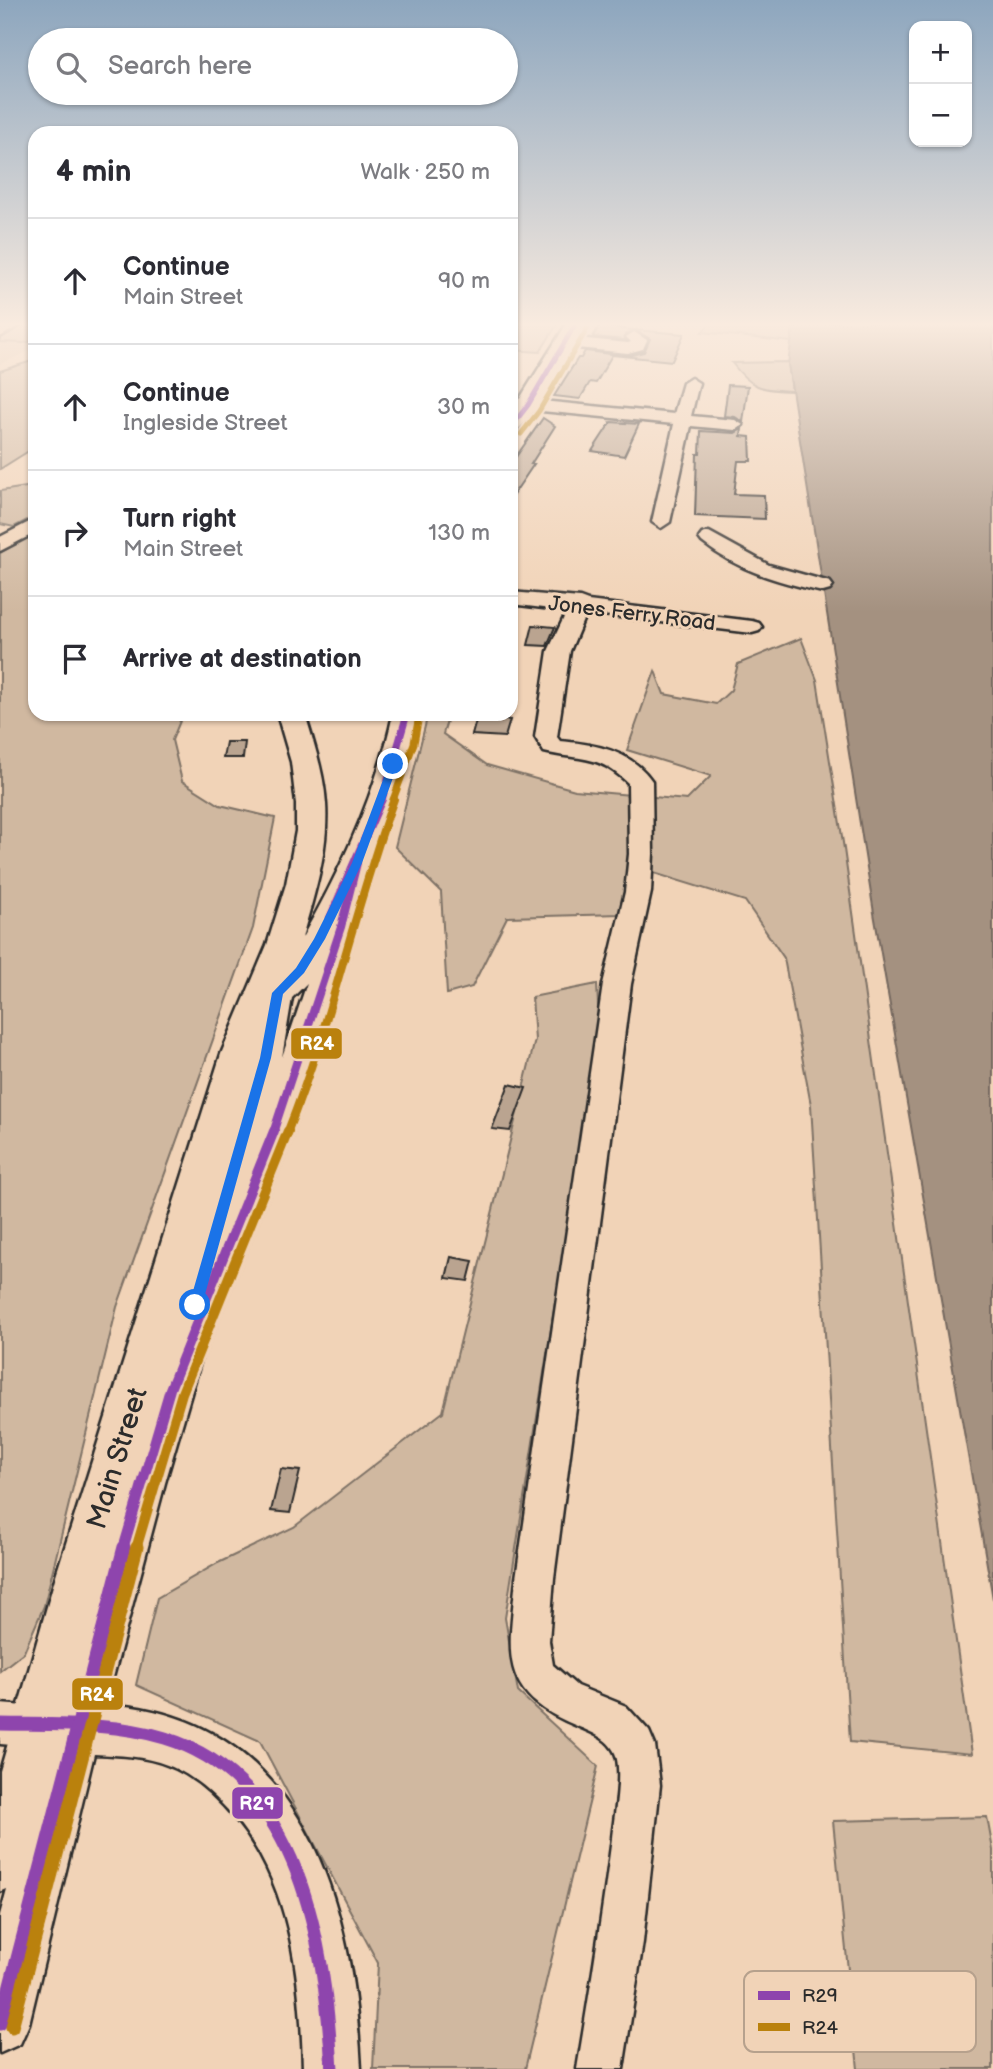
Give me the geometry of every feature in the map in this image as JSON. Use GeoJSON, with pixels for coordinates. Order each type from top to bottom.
{"type":"FeatureCollection","features":[{"type":"Feature","properties":{"kind":"main road"},"geometry":{"type":"LineString","coordinates":[[252,1056],[302,884],[311,831],[309,778],[293,721]]}},
{"type":"Feature","properties":{"kind":"main road","name":"Main Street"},"geometry":{"type":"LineString","coordinates":[[170,1389],[281,1114],[341,927],[357,863],[402,739],[406,721]]}},
{"type":"Feature","properties":{"kind":"main road","name":"Main Street"},"geometry":{"type":"LineString","coordinates":[[266,1002],[300,970],[320,939],[357,863]]}},
{"type":"Feature","properties":{"kind":"main road","name":"Main Street"},"geometry":{"type":"LineString","coordinates":[[0,2024],[37,1727],[113,1583],[219,1228],[252,1056]]}},
{"type":"Feature","properties":{"kind":"main road","name":"Main Street"},"geometry":{"type":"LineString","coordinates":[[0,1865],[80,1575],[252,1056]]}},
{"type":"Feature","properties":{"kind":"main road"},"geometry":{"type":"LineString","coordinates":[[37,1727],[125,1729],[186,1746],[221,1768],[263,1811],[298,1871],[321,1943],[328,1983],[332,2069]]}},
{"type":"Feature","properties":{"kind":"street"},"geometry":{"type":"LineString","coordinates":[[660,420],[736,425]]}},
{"type":"Feature","properties":{"kind":"street"},"geometry":{"type":"LineString","coordinates":[[661,522],[683,430],[682,422]]}},
{"type":"Feature","properties":{"kind":"street"},"geometry":{"type":"LineString","coordinates":[[0,545],[28,529]]}},
{"type":"Feature","properties":{"kind":"street"},"geometry":{"type":"LineString","coordinates":[[709,538],[729,556],[786,577],[822,586]]}},
{"type":"Feature","properties":{"kind":"street","name":"Jones Ferry Road"},"geometry":{"type":"LineString","coordinates":[[518,599],[580,604],[752,627]]}},
{"type":"Feature","properties":{"kind":"street"},"geometry":{"type":"LineString","coordinates":[[580,604],[559,651],[546,737],[552,747],[613,757],[640,781],[641,854],[638,892],[617,984],[535,1578],[530,1641],[535,1675],[562,1700],[612,1720],[635,1745],[639,1785],[621,1942],[600,2069]]}},
{"type":"Feature","properties":{"kind":"shaded area"},"geometry":{"type":"Polygon","coordinates":[[[0,420],[28,420],[28,451],[0,469],[0,420]]]}},
{"type":"Feature","properties":{"kind":"shaded area"},"geometry":{"type":"Polygon","coordinates":[[[797,420],[993,420],[993,1599],[874,913],[797,420]]]}},
{"type":"Feature","properties":{"kind":"shaded area"},"geometry":{"type":"Polygon","coordinates":[[[28,487],[28,520],[14,527],[0,524],[0,491],[28,487]]]}},
{"type":"Feature","properties":{"kind":"shaded area"},"geometry":{"type":"Polygon","coordinates":[[[28,537],[28,721],[180,721],[172,740],[182,781],[220,805],[275,818],[253,928],[117,1307],[44,1606],[24,1652],[0,1671],[0,553],[28,537]]]}},
{"type":"Feature","properties":{"kind":"shaded area"},"geometry":{"type":"Polygon","coordinates":[[[801,638],[817,680],[844,849],[972,1754],[850,1742],[811,1105],[784,958],[745,901],[628,865],[621,914],[507,917],[472,987],[447,994],[441,892],[395,847],[426,721],[447,721],[443,734],[487,765],[575,790],[687,800],[711,776],[627,750],[655,671],[664,694],[716,704],[731,690],[738,664],[801,638]]]}},
{"type":"Feature","properties":{"kind":"shaded area"},"geometry":{"type":"Polygon","coordinates":[[[597,984],[599,1027],[505,1618],[518,1692],[598,1766],[525,2069],[373,2069],[378,1963],[260,1741],[136,1685],[157,1598],[218,1563],[294,1527],[443,1412],[535,1040],[532,997],[597,984]]]}},
{"type":"Feature","properties":{"kind":"shaded area"},"geometry":{"type":"Polygon","coordinates":[[[987,1817],[993,1850],[993,2069],[858,2069],[856,2052],[976,2052],[976,1971],[848,1971],[833,1821],[987,1817]]]}},
{"type":"Feature","properties":{"kind":"building"},"geometry":{"type":"Polygon","coordinates":[[[542,420],[555,426],[518,488],[518,454],[542,420]]]}},
{"type":"Feature","properties":{"kind":"building"},"geometry":{"type":"Polygon","coordinates":[[[611,422],[639,424],[624,456],[592,451],[611,422]]]}},
{"type":"Feature","properties":{"kind":"building"},"geometry":{"type":"Polygon","coordinates":[[[742,429],[741,436],[750,437],[751,461],[738,461],[734,494],[764,495],[765,519],[695,516],[697,454],[700,454],[701,431],[735,433],[742,429]]]}},
{"type":"Feature","properties":{"kind":"building"},"geometry":{"type":"Polygon","coordinates":[[[533,625],[555,627],[547,646],[528,645],[533,625]]]}},
{"type":"Feature","properties":{"kind":"building"},"geometry":{"type":"Polygon","coordinates":[[[476,721],[510,721],[505,737],[472,735],[476,721]]]}},
{"type":"Feature","properties":{"kind":"building"},"geometry":{"type":"Polygon","coordinates":[[[226,742],[245,742],[243,758],[223,758],[226,742]]]}},
{"type":"Feature","properties":{"kind":"building"},"geometry":{"type":"Polygon","coordinates":[[[509,1084],[526,1088],[510,1131],[492,1129],[509,1084]]]}},
{"type":"Feature","properties":{"kind":"building"},"geometry":{"type":"Polygon","coordinates":[[[451,1257],[473,1261],[468,1281],[446,1278],[451,1257]]]}},
{"type":"Feature","properties":{"kind":"building"},"geometry":{"type":"Polygon","coordinates":[[[281,1469],[300,1471],[290,1513],[271,1511],[281,1469]]]}},
{"type":"Feature","properties":{"kind":"transit line","name":"R24"},"geometry":{"type":"LineString","coordinates":[[521,434],[532,420]]}},
{"type":"Feature","properties":{"kind":"transit line","name":"R29"},"geometry":{"type":"LineString","coordinates":[[329,920],[385,793],[405,721]]}},
{"type":"Feature","properties":{"kind":"transit line","name":"R24"},"geometry":{"type":"LineString","coordinates":[[12,2027],[125,1586],[182,1393],[293,1118],[353,931],[369,867],[414,743],[418,721]]}},
{"type":"Feature","properties":{"kind":"transit line","name":"R29"},"geometry":{"type":"LineString","coordinates":[[0,2024],[113,1583],[170,1389],[281,1114],[341,927],[357,863]]}},
{"type":"Feature","properties":{"kind":"transit line","name":"R29"},"geometry":{"type":"LineString","coordinates":[[0,1724],[106,1727],[168,1739],[213,1761],[249,1792],[277,1831],[298,1875],[313,1923],[323,1973],[332,2069]]}},
{"type":"Feature","properties":{"kind":"route"},"geometry":{"type":"LineString","coordinates":[[195,1305],[265,1058],[278,993],[300,970],[320,939],[357,863],[393,764]]}}]}
